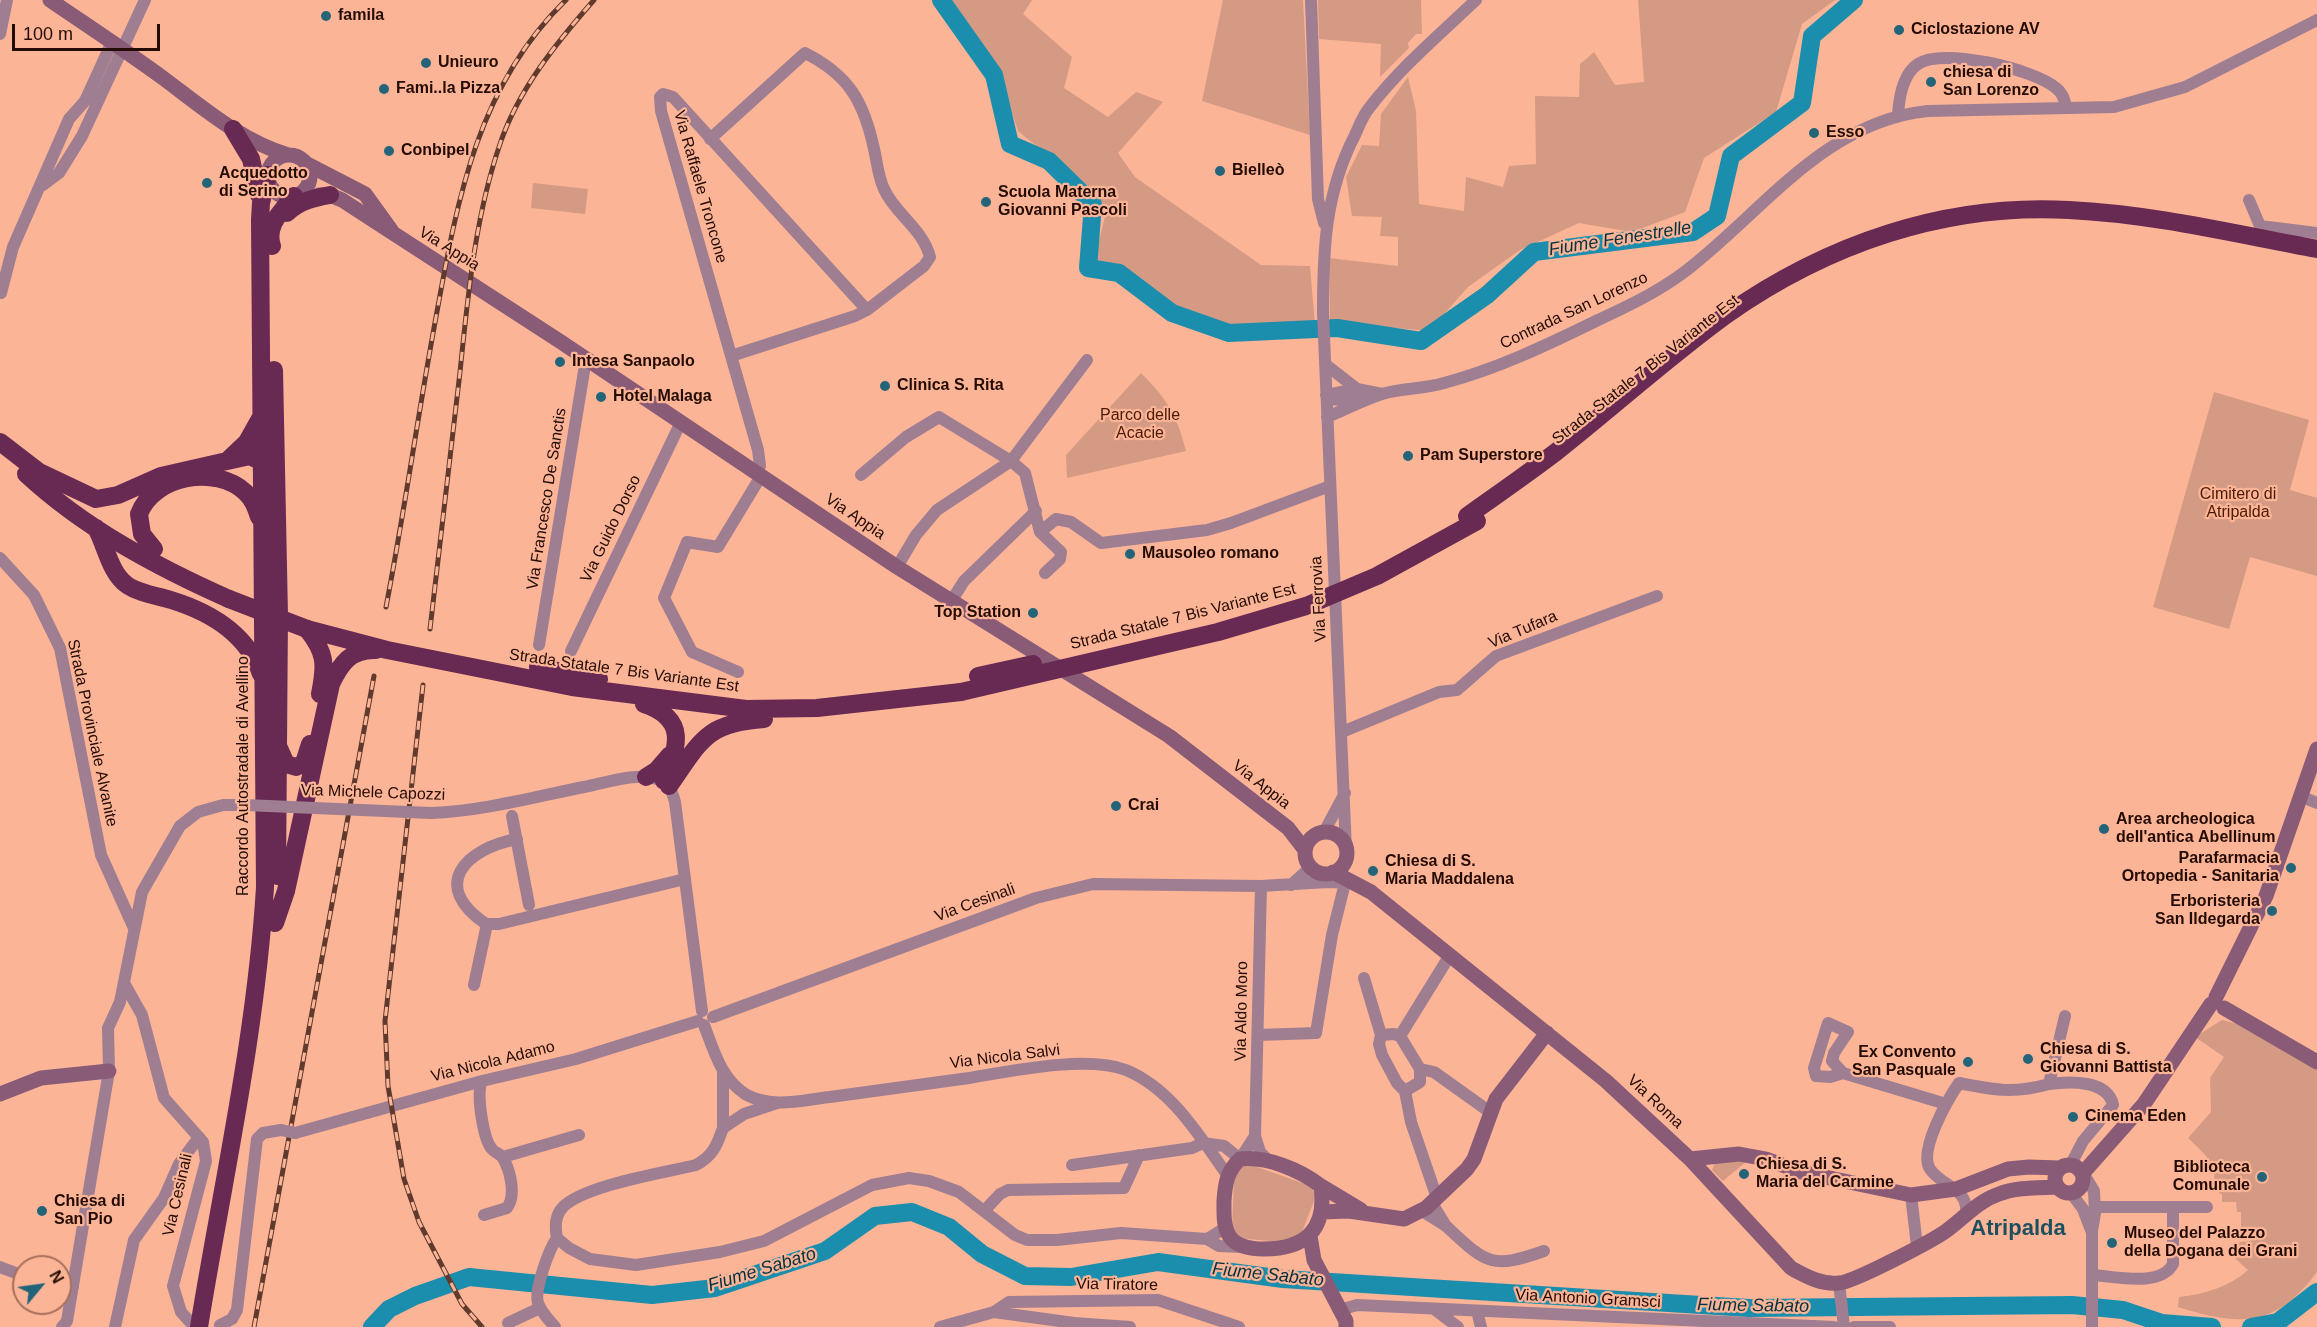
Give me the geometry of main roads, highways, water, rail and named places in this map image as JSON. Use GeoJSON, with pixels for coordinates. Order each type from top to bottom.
{"type":"FeatureCollection","features":[{"type":"Feature","properties":{"kind":"highway"},"geometry":{"type":"LineString","coordinates":[[233,129],[251,159],[260,211]]}},
{"type":"Feature","properties":{"kind":"highway"},"geometry":{"type":"LineString","coordinates":[[260,211],[268,174]]}},
{"type":"Feature","properties":{"kind":"highway"},"geometry":{"type":"LineString","coordinates":[[272,248],[278,228],[288,212],[311,199],[330,195]]}},
{"type":"Feature","properties":{"kind":"highway"},"geometry":{"type":"LineString","coordinates":[[272,248],[270,234],[273,222],[296,196]]}},
{"type":"Feature","properties":{"kind":"highway","name":"Strada Statale 7 Bis Variante Est"},"geometry":{"type":"LineString","coordinates":[[1472,518],[1727,315],[1817,261],[1887,233],[1938,219],[1977,212],[2067,209],[2168,221],[2317,249]]}},
{"type":"Feature","properties":{"kind":"highway","name":"Raccordo Autostradale di Avellino"},"geometry":{"type":"LineString","coordinates":[[195,1325],[246,1058],[260,957],[266,839],[260,211]]}},
{"type":"Feature","properties":{"kind":"highway","name":"Strada Statale 7 Bis Variante Est"},"geometry":{"type":"LineString","coordinates":[[36,476],[96,528],[231,594],[387,650],[612,693],[746,709],[817,708],[960,686],[1274,604],[1380,563],[1472,518],[1545,474],[1699,350],[1756,309],[1833,265],[1919,235],[1962,226],[2015,220],[2066,220],[2155,229],[2317,260]]}},
{"type":"Feature","properties":{"kind":"highway","name":"Raccordo Autostradale di Avellino"},"geometry":{"type":"LineString","coordinates":[[215,1326],[262,1036],[275,923],[279,828],[279,577],[272,248]]}},
{"type":"Feature","properties":{"kind":"highway"},"geometry":{"type":"LineString","coordinates":[[227,461],[247,442],[262,416]]}},
{"type":"Feature","properties":{"kind":"highway"},"geometry":{"type":"LineString","coordinates":[[0,442],[36,476]]}},
{"type":"Feature","properties":{"kind":"highway"},"geometry":{"type":"LineString","coordinates":[[0,451],[36,476],[91,499],[102,499],[128,491],[161,476],[250,456],[261,460],[272,469],[274,557],[279,577]]}},
{"type":"Feature","properties":{"kind":"highway","name":"Strada Statale 7 Bis Variante Est"},"geometry":{"type":"LineString","coordinates":[[36,476],[103,518],[146,551]]}},
{"type":"Feature","properties":{"kind":"highway"},"geometry":{"type":"LineString","coordinates":[[139,589],[126,575],[123,563],[129,555],[146,551],[139,526],[141,508],[157,490],[171,482],[186,478],[220,480],[237,486],[254,503],[263,526]]}},
{"type":"Feature","properties":{"kind":"highway"},"geometry":{"type":"LineString","coordinates":[[96,528],[116,571],[128,585],[207,615],[228,627],[253,655],[264,687]]}},
{"type":"Feature","properties":{"kind":"highway"},"geometry":{"type":"LineString","coordinates":[[228,627],[247,627],[258,617],[263,607]]}},
{"type":"Feature","properties":{"kind":"highway"},"geometry":{"type":"LineString","coordinates":[[278,744],[289,766],[296,767],[304,764],[324,674],[324,659],[320,645],[308,623]]}},
{"type":"Feature","properties":{"kind":"highway","name":"Strada Statale 7 Bis Variante Est"},"geometry":{"type":"LineString","coordinates":[[308,623],[581,676],[695,693],[782,698],[960,686]]}},
{"type":"Feature","properties":{"kind":"highway"},"geometry":{"type":"LineString","coordinates":[[275,923],[286,891],[331,684],[340,665],[351,655],[366,650],[387,650]]}},
{"type":"Feature","properties":{"kind":"highway"},"geometry":{"type":"LineString","coordinates":[[612,693],[666,712],[675,728],[674,748],[665,762],[659,782],[718,727],[735,721],[785,718],[817,708]]}},
{"type":"Feature","properties":{"kind":"waterway","name":"Fiume Fenestrelle"},"geometry":{"type":"LineString","coordinates":[[941,0],[994,75],[1010,144],[1049,161],[1093,204],[1088,268],[1119,273],[1172,313],[1229,333],[1337,328],[1421,341],[1487,295],[1534,252],[1693,232],[1717,216],[1731,156],[1802,103],[1812,36],[1854,0]]}},
{"type":"Feature","properties":{"kind":"waterway","name":"Fiume Sabato"},"geometry":{"type":"LineString","coordinates":[[372,1327],[389,1309],[415,1296],[469,1277],[652,1295],[715,1288],[825,1251],[875,1216],[912,1212],[949,1227],[982,1254],[1025,1276],[1071,1277],[1158,1262],[1283,1279],[1749,1308],[2072,1305],[2123,1310],[2162,1323],[2212,1327]]}},
{"type":"Feature","properties":{"kind":"waterway","name":"Fiume Sabato"},"geometry":{"type":"LineString","coordinates":[[2251,1327],[2278,1322],[2317,1292]]}},
{"type":"Feature","properties":{"kind":"railway"},"geometry":{"type":"LineString","coordinates":[[386,607],[442,283],[461,195],[490,111],[510,72],[535,35],[566,0]]}},
{"type":"Feature","properties":{"kind":"railway"},"geometry":{"type":"LineString","coordinates":[[430,629],[470,285],[478,228],[491,172],[508,124],[528,86],[566,33],[594,0]]}},
{"type":"Feature","properties":{"kind":"railway"},"geometry":{"type":"LineString","coordinates":[[254,1327],[374,676]]}},
{"type":"Feature","properties":{"kind":"railway"},"geometry":{"type":"LineString","coordinates":[[423,685],[385,1021],[388,1086],[404,1179],[419,1222],[462,1304],[482,1327]]}},
{"type":"Feature","properties":{"kind":"place","name":"famila"},"geometry":{"type":"Point","coordinates":[326,16]}},
{"type":"Feature","properties":{"kind":"place","name":"Ciclostazione AV"},"geometry":{"type":"Point","coordinates":[1899,30]}},
{"type":"Feature","properties":{"kind":"place","name":"Unieuro"},"geometry":{"type":"Point","coordinates":[426,63]}},
{"type":"Feature","properties":{"kind":"place","name":"chiesa di San Lorenzo"},"geometry":{"type":"Point","coordinates":[1931,82]}},
{"type":"Feature","properties":{"kind":"place","name":"Fami..la Pizza"},"geometry":{"type":"Point","coordinates":[384,89]}},
{"type":"Feature","properties":{"kind":"place","name":"Esso"},"geometry":{"type":"Point","coordinates":[1814,133]}},
{"type":"Feature","properties":{"kind":"place","name":"Conbipel"},"geometry":{"type":"Point","coordinates":[389,151]}},
{"type":"Feature","properties":{"kind":"place","name":"Bielleò"},"geometry":{"type":"Point","coordinates":[1220,171]}},
{"type":"Feature","properties":{"kind":"place","name":"Acquedotto di Serino"},"geometry":{"type":"Point","coordinates":[207,183]}},
{"type":"Feature","properties":{"kind":"place","name":"Scuola Materna Giovanni Pascoli"},"geometry":{"type":"Point","coordinates":[986,202]}},
{"type":"Feature","properties":{"kind":"place","name":"Intesa Sanpaolo"},"geometry":{"type":"Point","coordinates":[560,362]}},
{"type":"Feature","properties":{"kind":"place","name":"Clinica S. Rita"},"geometry":{"type":"Point","coordinates":[885,386]}},
{"type":"Feature","properties":{"kind":"place","name":"Hotel Malaga"},"geometry":{"type":"Point","coordinates":[601,397]}},
{"type":"Feature","properties":{"kind":"place","name":"Pam Superstore"},"geometry":{"type":"Point","coordinates":[1408,456]}},
{"type":"Feature","properties":{"kind":"place","name":"Mausoleo romano"},"geometry":{"type":"Point","coordinates":[1130,554]}},
{"type":"Feature","properties":{"kind":"place","name":"Top Station"},"geometry":{"type":"Point","coordinates":[1033,613]}},
{"type":"Feature","properties":{"kind":"place","name":"Crai"},"geometry":{"type":"Point","coordinates":[1116,806]}},
{"type":"Feature","properties":{"kind":"place","name":"Area archeologica dell'antica Abellinum"},"geometry":{"type":"Point","coordinates":[2104,829]}},
{"type":"Feature","properties":{"kind":"place","name":"Parafarmacia Ortopedia - Sanitaria"},"geometry":{"type":"Point","coordinates":[2291,868]}},
{"type":"Feature","properties":{"kind":"place","name":"Chiesa di S. Maria Maddalena"},"geometry":{"type":"Point","coordinates":[1373,871]}},
{"type":"Feature","properties":{"kind":"place","name":"Erboristeria San Ildegarda"},"geometry":{"type":"Point","coordinates":[2272,911]}},
{"type":"Feature","properties":{"kind":"place","name":"Chiesa di S. Giovanni Battista"},"geometry":{"type":"Point","coordinates":[2028,1059]}},
{"type":"Feature","properties":{"kind":"place","name":"Ex Convento San Pasquale"},"geometry":{"type":"Point","coordinates":[1968,1062]}},
{"type":"Feature","properties":{"kind":"place","name":"Cinema Eden"},"geometry":{"type":"Point","coordinates":[2073,1117]}},
{"type":"Feature","properties":{"kind":"place","name":"Chiesa di S. Maria del Carmine"},"geometry":{"type":"Point","coordinates":[1744,1174]}},
{"type":"Feature","properties":{"kind":"place","name":"Biblioteca Comunale"},"geometry":{"type":"Point","coordinates":[2262,1177]}},
{"type":"Feature","properties":{"kind":"place","name":"Chiesa di San Pio"},"geometry":{"type":"Point","coordinates":[42,1211]}},
{"type":"Feature","properties":{"kind":"place","name":"Museo del Palazzo della Dogana dei Grani"},"geometry":{"type":"Point","coordinates":[2112,1243]}},
{"type":"Feature","properties":{"kind":"district","name":"Atripalda"},"geometry":{"type":"Point","coordinates":[2018,1229]}},
{"type":"Feature","properties":{"kind":"park label","name":"Parco delle Acacie"},"geometry":{"type":"Point","coordinates":[1140,425]}},
{"type":"Feature","properties":{"kind":"park label","name":"Cimitero di Atripalda"},"geometry":{"type":"Point","coordinates":[2238,504]}}]}
